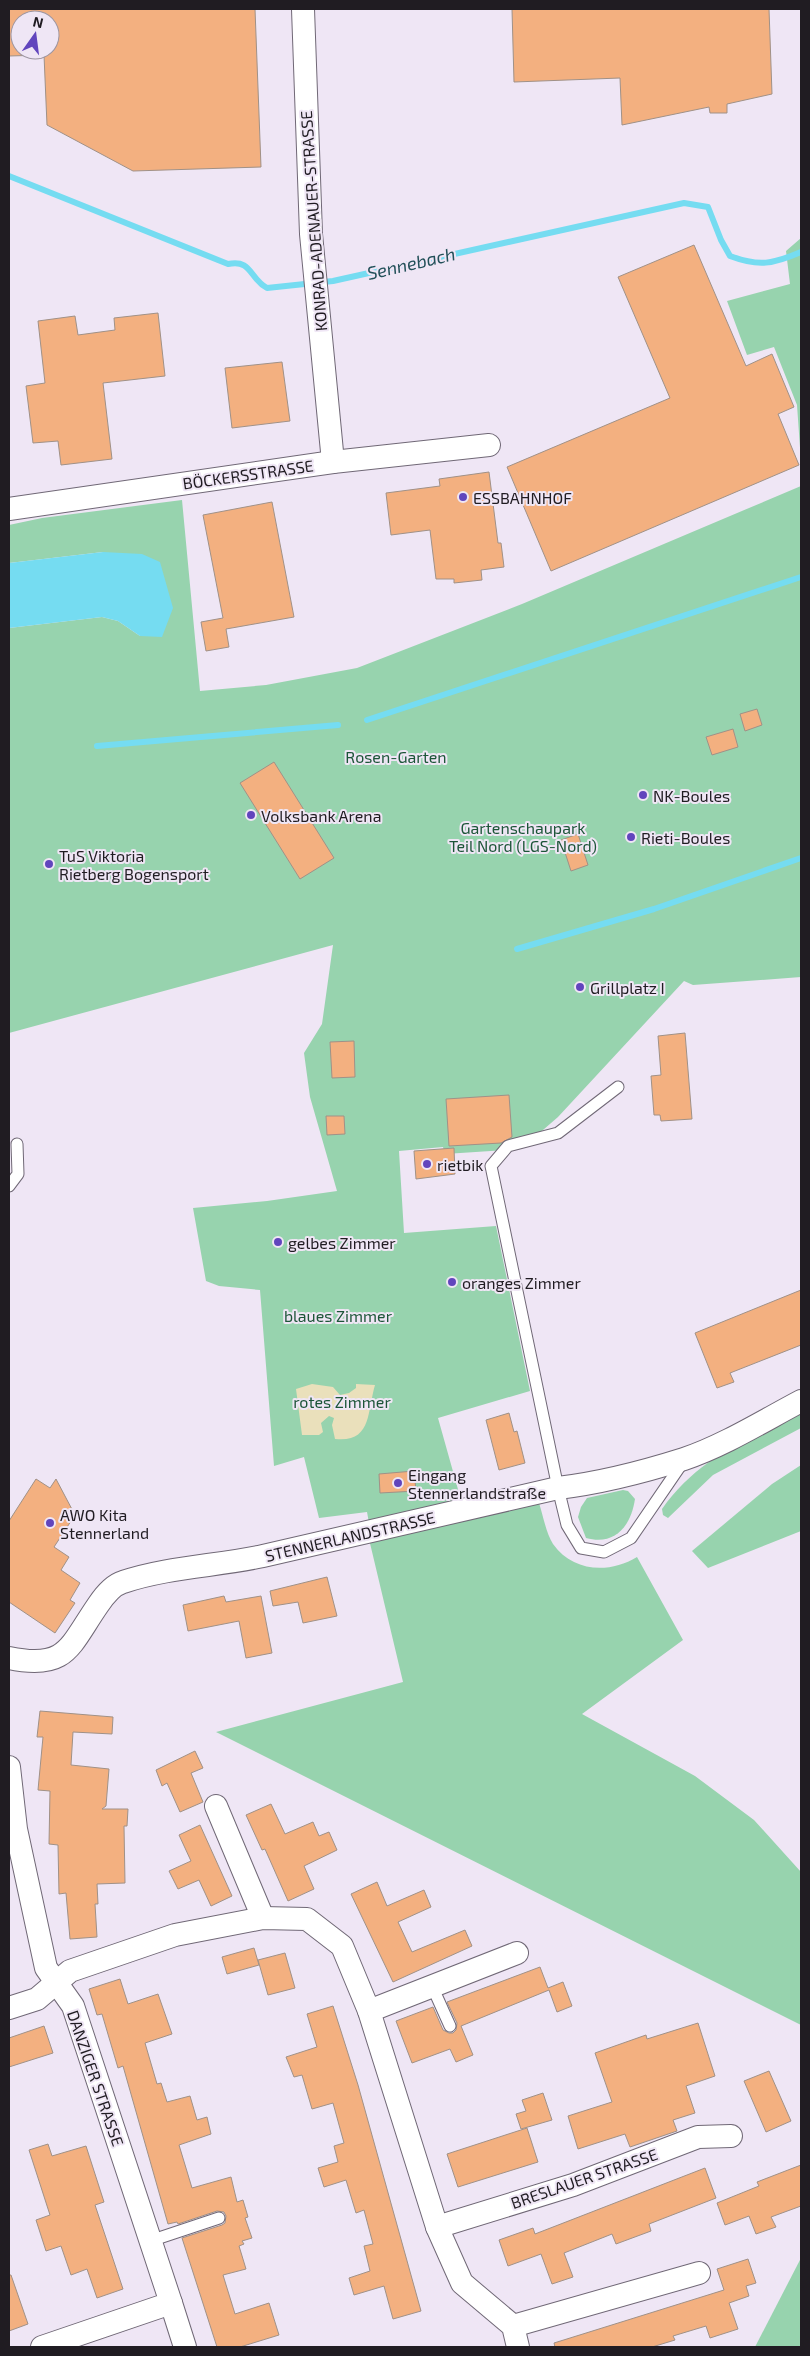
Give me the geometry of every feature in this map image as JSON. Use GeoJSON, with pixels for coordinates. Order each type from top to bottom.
{"type":"FeatureCollection","features":[{"type":"Feature","properties":{"kind":"street","name":"KONRAD-ADENAUER-STRASSE"},"geometry":{"type":"LineString","coordinates":[[302,9],[310,234],[333,462]]}},
{"type":"Feature","properties":{"kind":"street","name":"BÖCKERSSTRASSE"},"geometry":{"type":"LineString","coordinates":[[9,509],[333,462],[488,445]]}},
{"type":"Feature","properties":{"kind":"street","name":"STENNERLANDSTRASSE"},"geometry":{"type":"LineString","coordinates":[[9,1658],[33,1663],[56,1658],[68,1649],[103,1598],[119,1583],[147,1574],[261,1556],[558,1488],[595,1483],[685,1459],[727,1441],[801,1401]]}},
{"type":"Feature","properties":{"kind":"street","name":"DANZIGER STRASSE"},"geometry":{"type":"LineString","coordinates":[[9,1767],[16,1829],[46,1968],[73,2006],[185,2347]]}},
{"type":"Feature","properties":{"kind":"street"},"geometry":{"type":"LineString","coordinates":[[216,1806],[263,1918]]}},
{"type":"Feature","properties":{"kind":"street"},"geometry":{"type":"LineString","coordinates":[[9,2008],[37,1999],[70,1970],[175,1935],[263,1918],[307,1919],[342,1946],[369,2011],[437,2227],[462,2283],[516,2337],[698,2273]]}},
{"type":"Feature","properties":{"kind":"street"},"geometry":{"type":"LineString","coordinates":[[369,2011],[517,1953]]}},
{"type":"Feature","properties":{"kind":"street","name":"BRESLAUER STRASSE"},"geometry":{"type":"LineString","coordinates":[[437,2227],[573,2185],[698,2137],[731,2136]]}},
{"type":"Feature","properties":{"kind":"street"},"geometry":{"type":"LineString","coordinates":[[42,2347],[170,2303]]}},
{"type":"Feature","properties":{"kind":"lane"},"geometry":{"type":"LineString","coordinates":[[618,1087],[558,1134],[508,1146],[491,1166],[558,1488],[567,1525],[581,1548],[604,1552],[631,1538],[685,1459]]}},
{"type":"Feature","properties":{"kind":"lane"},"geometry":{"type":"LineString","coordinates":[[9,1186],[18,1174],[17,1144]]}},
{"type":"Feature","properties":{"kind":"lane"},"geometry":{"type":"LineString","coordinates":[[432,1986],[450,2026]]}},
{"type":"Feature","properties":{"kind":"lane"},"geometry":{"type":"LineString","coordinates":[[150,2241],[219,2218]]}},
{"type":"Feature","properties":{"kind":"green space"},"geometry":{"type":"Polygon","coordinates":[[[801,238],[801,462],[797,405],[774,347],[747,355],[727,301],[790,284],[786,251],[801,238]]]}},
{"type":"Feature","properties":{"kind":"green space","name":"Gartenschaupark Teil Nord (LGS-Nord)"},"geometry":{"type":"Polygon","coordinates":[[[801,486],[801,977],[693,985],[684,981],[558,1117],[521,1149],[445,1154],[443,1147],[399,1151],[404,1233],[496,1226],[530,1391],[438,1418],[461,1500],[369,1523],[367,1512],[319,1518],[304,1457],[274,1466],[260,1290],[219,1286],[206,1281],[193,1208],[267,1201],[337,1191],[310,1097],[304,1053],[322,1024],[333,945],[9,1033],[9,628],[102,617],[118,621],[140,636],[103,552],[9,563],[9,525],[42,518],[182,500],[200,691],[266,685],[357,668],[522,604],[801,486]]]}},
{"type":"Feature","properties":{"kind":"green space"},"geometry":{"type":"Polygon","coordinates":[[[801,1409],[801,1428],[713,1475],[668,1518],[663,1515],[662,1509],[676,1492],[707,1463],[743,1440],[801,1409]]]}},
{"type":"Feature","properties":{"kind":"green space"},"geometry":{"type":"Polygon","coordinates":[[[801,1465],[801,1531],[708,1568],[692,1551],[772,1484],[801,1465]]]}},
{"type":"Feature","properties":{"kind":"green space"},"geometry":{"type":"Polygon","coordinates":[[[623,1490],[628,1491],[635,1499],[630,1518],[620,1532],[605,1539],[586,1538],[578,1517],[581,1507],[587,1498],[623,1490]]]}},
{"type":"Feature","properties":{"kind":"green space"},"geometry":{"type":"Polygon","coordinates":[[[539,1503],[553,1544],[571,1560],[581,1565],[603,1568],[615,1566],[637,1557],[683,1640],[582,1714],[695,1776],[754,1820],[801,1872],[801,2025],[216,1732],[403,1682],[369,1539],[539,1503]]]}},
{"type":"Feature","properties":{"kind":"green space"},"geometry":{"type":"Polygon","coordinates":[[[801,2258],[801,2347],[755,2347],[801,2258]]]}},
{"type":"Feature","properties":{"kind":"sand"},"geometry":{"type":"Polygon","coordinates":[[[312,1384],[333,1387],[340,1395],[349,1393],[356,1388],[356,1384],[375,1385],[369,1415],[362,1431],[356,1436],[347,1439],[335,1439],[332,1425],[334,1418],[329,1416],[321,1423],[323,1432],[319,1435],[302,1435],[296,1389],[312,1384]]]}},
{"type":"Feature","properties":{"kind":"water"},"geometry":{"type":"Polygon","coordinates":[[[103,552],[142,554],[160,562],[173,608],[162,637],[140,636],[118,621],[102,617],[9,628],[9,563],[103,552]]]}},
{"type":"Feature","properties":{"kind":"building"},"geometry":{"type":"Polygon","coordinates":[[[9,9],[255,9],[261,167],[133,171],[47,125],[44,60],[60,60],[60,10],[10,10],[10,56],[9,9]]]}},
{"type":"Feature","properties":{"kind":"building"},"geometry":{"type":"Polygon","coordinates":[[[512,9],[769,9],[772,94],[727,104],[727,113],[710,113],[709,107],[622,125],[620,78],[514,82],[512,9]]]}},
{"type":"Feature","properties":{"kind":"building"},"geometry":{"type":"Polygon","coordinates":[[[694,245],[746,366],[772,354],[794,407],[778,414],[799,465],[551,571],[507,467],[670,398],[618,277],[694,245]]]}},
{"type":"Feature","properties":{"kind":"building"},"geometry":{"type":"Polygon","coordinates":[[[158,313],[165,376],[103,383],[112,459],[61,465],[58,441],[33,443],[26,386],[45,383],[38,321],[75,316],[78,335],[115,330],[114,318],[158,313]]]}},
{"type":"Feature","properties":{"kind":"building"},"geometry":{"type":"Polygon","coordinates":[[[282,362],[290,421],[232,428],[225,368],[282,362]]]}},
{"type":"Feature","properties":{"kind":"building"},"geometry":{"type":"Polygon","coordinates":[[[489,472],[498,543],[501,543],[504,567],[481,570],[482,580],[454,583],[454,579],[436,579],[430,530],[391,535],[386,493],[440,486],[439,479],[489,472]]]}},
{"type":"Feature","properties":{"kind":"building"},"geometry":{"type":"Polygon","coordinates":[[[272,502],[294,617],[226,629],[229,647],[206,651],[201,622],[223,618],[203,515],[272,502]]]}},
{"type":"Feature","properties":{"kind":"building"},"geometry":{"type":"Polygon","coordinates":[[[757,709],[762,725],[745,731],[740,714],[757,709]]]}},
{"type":"Feature","properties":{"kind":"building"},"geometry":{"type":"Polygon","coordinates":[[[733,729],[738,747],[712,755],[706,737],[733,729]]]}},
{"type":"Feature","properties":{"kind":"building"},"geometry":{"type":"Polygon","coordinates":[[[274,762],[334,858],[300,879],[240,783],[274,762]]]}},
{"type":"Feature","properties":{"kind":"building"},"geometry":{"type":"Polygon","coordinates":[[[578,834],[588,865],[571,871],[561,840],[578,834]]]}},
{"type":"Feature","properties":{"kind":"building"},"geometry":{"type":"Polygon","coordinates":[[[685,1033],[692,1119],[661,1121],[660,1115],[654,1115],[651,1076],[661,1075],[658,1036],[685,1033]]]}},
{"type":"Feature","properties":{"kind":"building"},"geometry":{"type":"Polygon","coordinates":[[[354,1041],[355,1077],[332,1078],[330,1042],[354,1041]]]}},
{"type":"Feature","properties":{"kind":"building"},"geometry":{"type":"Polygon","coordinates":[[[509,1095],[512,1137],[501,1143],[449,1146],[446,1099],[509,1095]]]}},
{"type":"Feature","properties":{"kind":"building"},"geometry":{"type":"Polygon","coordinates":[[[326,1116],[344,1116],[345,1134],[327,1135],[326,1116]]]}},
{"type":"Feature","properties":{"kind":"building"},"geometry":{"type":"Polygon","coordinates":[[[454,1148],[455,1174],[416,1179],[414,1151],[454,1148]]]}},
{"type":"Feature","properties":{"kind":"building"},"geometry":{"type":"Polygon","coordinates":[[[801,1290],[801,1345],[730,1373],[734,1382],[717,1388],[695,1333],[801,1290]]]}},
{"type":"Feature","properties":{"kind":"building"},"geometry":{"type":"Polygon","coordinates":[[[509,1413],[514,1432],[517,1431],[525,1463],[499,1470],[486,1420],[509,1413]]]}},
{"type":"Feature","properties":{"kind":"building","name":"Eingang Stennerlandstraße"},"geometry":{"type":"Polygon","coordinates":[[[414,1471],[416,1491],[380,1493],[379,1474],[414,1471]]]}},
{"type":"Feature","properties":{"kind":"building"},"geometry":{"type":"Polygon","coordinates":[[[36,1479],[50,1488],[56,1479],[75,1515],[54,1547],[69,1557],[61,1570],[80,1583],[70,1600],[75,1603],[55,1633],[9,1602],[9,1521],[36,1479]]]}},
{"type":"Feature","properties":{"kind":"building"},"geometry":{"type":"Polygon","coordinates":[[[327,1577],[337,1616],[303,1623],[298,1602],[273,1606],[270,1591],[327,1577]]]}},
{"type":"Feature","properties":{"kind":"building"},"geometry":{"type":"Polygon","coordinates":[[[224,1596],[226,1602],[261,1596],[272,1653],[246,1658],[239,1621],[188,1631],[183,1605],[224,1596]]]}},
{"type":"Feature","properties":{"kind":"building"},"geometry":{"type":"Polygon","coordinates":[[[40,1711],[113,1717],[112,1734],[73,1732],[71,1765],[109,1769],[106,1806],[102,1809],[128,1809],[127,1826],[124,1826],[125,1883],[97,1884],[98,1904],[95,1904],[97,1937],[70,1939],[66,1893],[59,1894],[58,1845],[49,1844],[50,1791],[38,1790],[43,1737],[37,1737],[40,1711]]]}},
{"type":"Feature","properties":{"kind":"building"},"geometry":{"type":"Polygon","coordinates":[[[195,1751],[203,1768],[191,1773],[203,1802],[180,1812],[167,1783],[162,1786],[156,1770],[195,1751]]]}},
{"type":"Feature","properties":{"kind":"building"},"geometry":{"type":"Polygon","coordinates":[[[271,1804],[285,1834],[313,1822],[319,1836],[329,1832],[337,1850],[304,1866],[314,1889],[288,1901],[265,1849],[262,1850],[246,1815],[271,1804]]]}},
{"type":"Feature","properties":{"kind":"building"},"geometry":{"type":"Polygon","coordinates":[[[200,1825],[232,1896],[211,1906],[199,1880],[178,1889],[169,1871],[191,1861],[179,1835],[200,1825]]]}},
{"type":"Feature","properties":{"kind":"building"},"geometry":{"type":"Polygon","coordinates":[[[377,1882],[387,1906],[424,1890],[431,1907],[398,1922],[412,1952],[465,1930],[472,1946],[393,1982],[351,1894],[377,1882]]]}},
{"type":"Feature","properties":{"kind":"building"},"geometry":{"type":"Polygon","coordinates":[[[254,1948],[259,1965],[227,1974],[222,1957],[254,1948]]]}},
{"type":"Feature","properties":{"kind":"building"},"geometry":{"type":"Polygon","coordinates":[[[285,1953],[295,1988],[268,1995],[258,1960],[285,1953]]]}},
{"type":"Feature","properties":{"kind":"building"},"geometry":{"type":"Polygon","coordinates":[[[540,1967],[548,1988],[563,1982],[572,2006],[557,2012],[549,1990],[461,2026],[473,2055],[456,2062],[450,2049],[412,2063],[396,2021],[433,2007],[443,2030],[453,2033],[456,2030],[457,2023],[447,2002],[540,1967]]]}},
{"type":"Feature","properties":{"kind":"building"},"geometry":{"type":"Polygon","coordinates":[[[120,1979],[128,2004],[158,1994],[172,2034],[145,2043],[157,2084],[161,2083],[167,2102],[190,2096],[197,2120],[207,2117],[211,2134],[179,2145],[192,2188],[231,2177],[237,2202],[243,2200],[248,2217],[245,2218],[252,2238],[242,2241],[244,2244],[239,2246],[246,2269],[223,2275],[235,2314],[269,2303],[279,2335],[240,2347],[217,2347],[182,2238],[222,2225],[225,2223],[226,2216],[224,2212],[217,2211],[178,2224],[177,2222],[168,2224],[123,2066],[118,2068],[102,2014],[97,2015],[89,1989],[120,1979]]]}},
{"type":"Feature","properties":{"kind":"building"},"geometry":{"type":"Polygon","coordinates":[[[333,2006],[358,2085],[421,2311],[393,2319],[384,2286],[354,2295],[349,2278],[370,2271],[364,2246],[373,2244],[364,2210],[356,2213],[346,2180],[324,2187],[318,2168],[338,2162],[334,2146],[344,2143],[333,2103],[312,2109],[302,2075],[294,2077],[286,2057],[317,2047],[307,2014],[333,2006]]]}},
{"type":"Feature","properties":{"kind":"building"},"geometry":{"type":"Polygon","coordinates":[[[698,2023],[715,2076],[686,2086],[695,2113],[673,2120],[677,2131],[630,2147],[625,2134],[578,2149],[568,2116],[612,2102],[595,2053],[646,2035],[647,2039],[698,2023]]]}},
{"type":"Feature","properties":{"kind":"building"},"geometry":{"type":"Polygon","coordinates":[[[44,2026],[53,2053],[9,2067],[9,2038],[44,2026]]]}},
{"type":"Feature","properties":{"kind":"building"},"geometry":{"type":"Polygon","coordinates":[[[769,2071],[791,2121],[766,2132],[744,2081],[769,2071]]]}},
{"type":"Feature","properties":{"kind":"building"},"geometry":{"type":"Polygon","coordinates":[[[543,2093],[552,2120],[521,2129],[516,2114],[526,2111],[522,2100],[543,2093]]]}},
{"type":"Feature","properties":{"kind":"building"},"geometry":{"type":"Polygon","coordinates":[[[527,2128],[538,2162],[458,2187],[447,2154],[527,2128]]]}},
{"type":"Feature","properties":{"kind":"building"},"geometry":{"type":"Polygon","coordinates":[[[48,2144],[52,2156],[86,2146],[104,2202],[95,2205],[123,2289],[97,2298],[87,2269],[71,2275],[61,2246],[46,2251],[36,2220],[50,2215],[29,2150],[48,2144]]]}},
{"type":"Feature","properties":{"kind":"building"},"geometry":{"type":"Polygon","coordinates":[[[801,2165],[801,2206],[771,2217],[776,2227],[756,2234],[749,2216],[725,2225],[717,2203],[759,2186],[757,2182],[801,2165]]]}},
{"type":"Feature","properties":{"kind":"building"},"geometry":{"type":"Polygon","coordinates":[[[705,2168],[716,2198],[649,2224],[651,2231],[616,2244],[612,2234],[564,2253],[573,2277],[552,2284],[541,2254],[508,2266],[499,2240],[533,2228],[535,2234],[705,2168]]]}},
{"type":"Feature","properties":{"kind":"building"},"geometry":{"type":"Polygon","coordinates":[[[748,2259],[756,2283],[746,2286],[749,2296],[729,2303],[738,2329],[710,2338],[706,2326],[673,2336],[675,2340],[652,2347],[555,2347],[554,2343],[724,2290],[717,2269],[748,2259]]]}},
{"type":"Feature","properties":{"kind":"building"},"geometry":{"type":"Polygon","coordinates":[[[9,2275],[11,2275],[28,2324],[9,2331],[9,2275]]]}},
{"type":"Feature","properties":{"kind":"waterway","name":"Sennebach"},"geometry":{"type":"LineString","coordinates":[[9,176],[228,264],[242,264],[267,288],[333,281],[684,203],[708,207],[721,240],[730,256],[749,262],[766,263],[801,252]]}},
{"type":"Feature","properties":{"kind":"waterway"},"geometry":{"type":"LineString","coordinates":[[367,720],[801,577]]}},
{"type":"Feature","properties":{"kind":"waterway"},"geometry":{"type":"LineString","coordinates":[[97,746],[338,725]]}},
{"type":"Feature","properties":{"kind":"waterway"},"geometry":{"type":"LineString","coordinates":[[517,949],[654,909],[801,858]]}},
{"type":"Feature","properties":{"kind":"place","name":"ESSBAHNHOF"},"geometry":{"type":"Point","coordinates":[463,497]}},
{"type":"Feature","properties":{"kind":"place","name":"NK-Boules"},"geometry":{"type":"Point","coordinates":[643,795]}},
{"type":"Feature","properties":{"kind":"place","name":"Volksbank Arena"},"geometry":{"type":"Point","coordinates":[251,815]}},
{"type":"Feature","properties":{"kind":"place","name":"Rieti-Boules"},"geometry":{"type":"Point","coordinates":[631,837]}},
{"type":"Feature","properties":{"kind":"place","name":"TuS Viktoria Rietberg Bogensport"},"geometry":{"type":"Point","coordinates":[49,864]}},
{"type":"Feature","properties":{"kind":"place","name":"Grillplatz I"},"geometry":{"type":"Point","coordinates":[580,987]}},
{"type":"Feature","properties":{"kind":"place","name":"rietbik"},"geometry":{"type":"Point","coordinates":[427,1164]}},
{"type":"Feature","properties":{"kind":"place","name":"gelbes Zimmer"},"geometry":{"type":"Point","coordinates":[278,1242]}},
{"type":"Feature","properties":{"kind":"place","name":"oranges Zimmer"},"geometry":{"type":"Point","coordinates":[452,1282]}},
{"type":"Feature","properties":{"kind":"place","name":"Eingang Stennerlandstraße"},"geometry":{"type":"Point","coordinates":[398,1483]}},
{"type":"Feature","properties":{"kind":"place","name":"AWO Kita Stennerland"},"geometry":{"type":"Point","coordinates":[50,1523]}},
{"type":"Feature","properties":{"kind":"park label","name":"Rosen-Garten"},"geometry":{"type":"Point","coordinates":[396,756]}},
{"type":"Feature","properties":{"kind":"park label","name":"blaues Zimmer"},"geometry":{"type":"Point","coordinates":[338,1315]}},
{"type":"Feature","properties":{"kind":"park label","name":"rotes Zimmer"},"geometry":{"type":"Point","coordinates":[342,1401]}}]}
